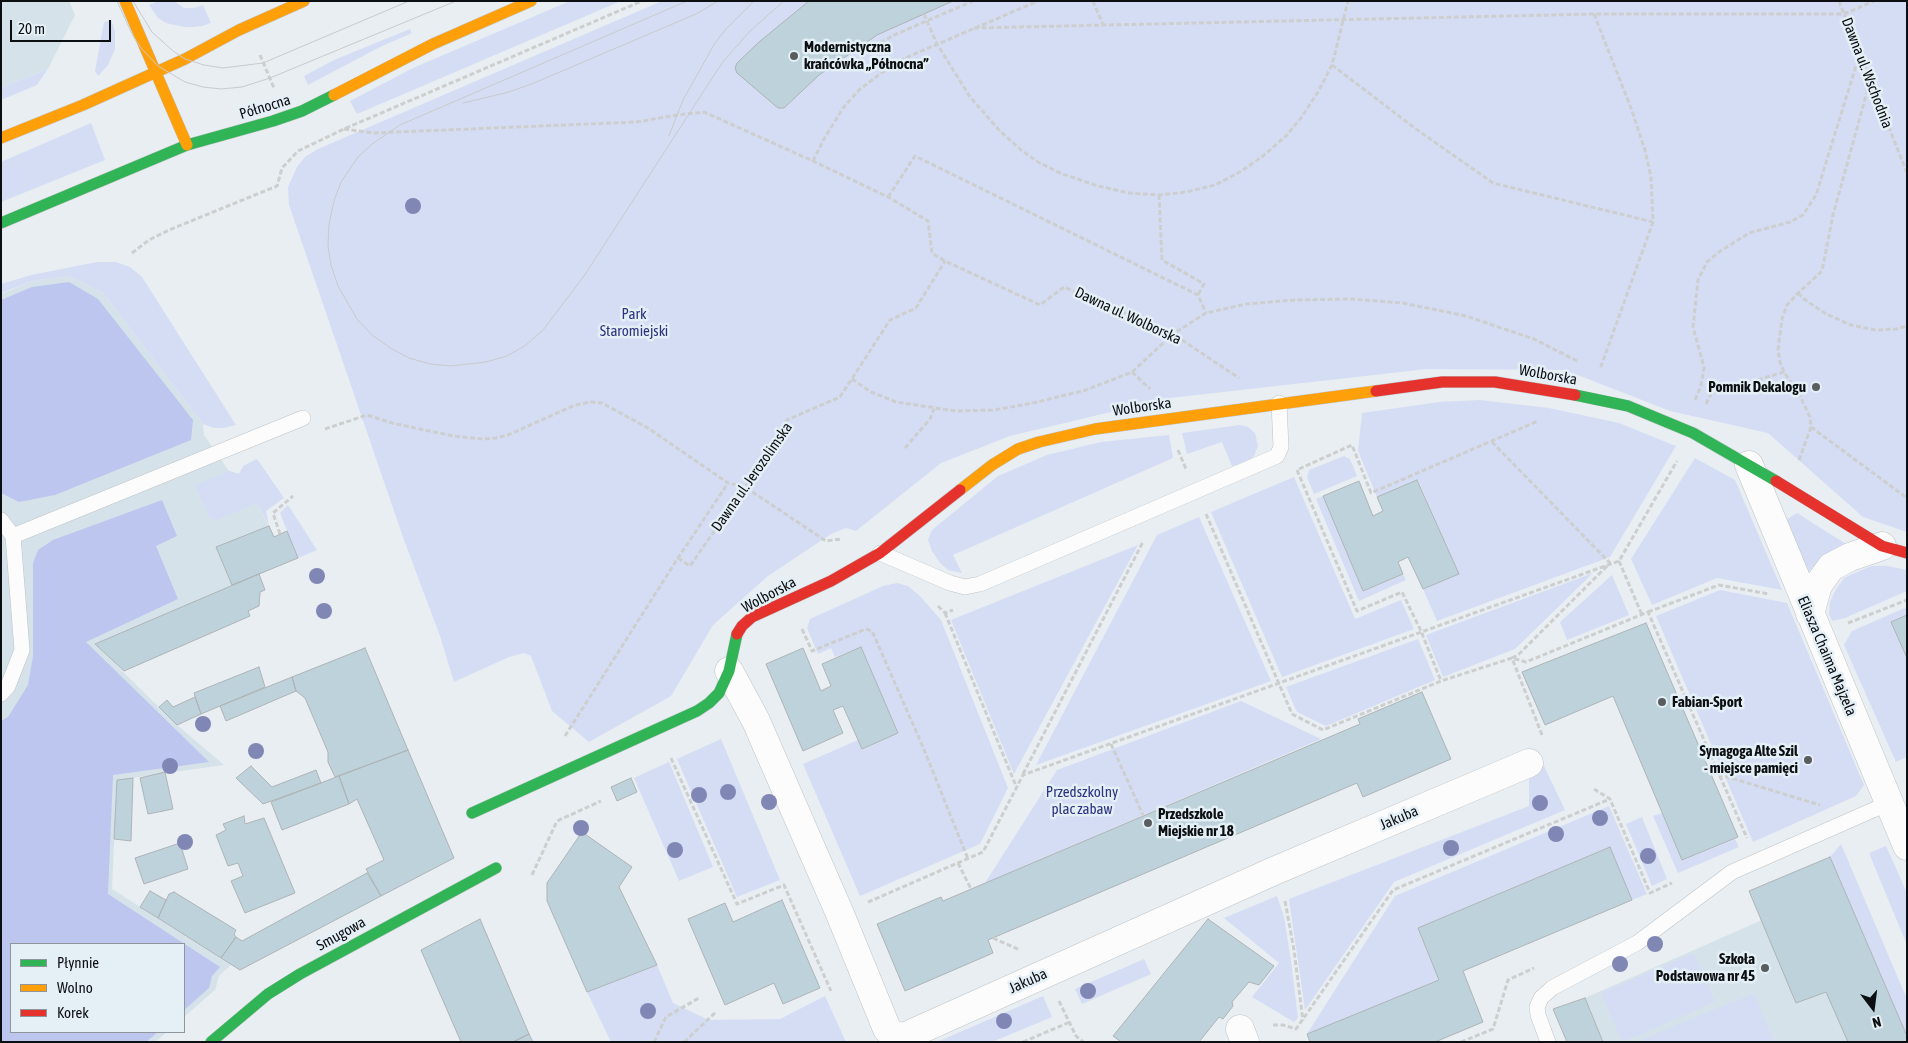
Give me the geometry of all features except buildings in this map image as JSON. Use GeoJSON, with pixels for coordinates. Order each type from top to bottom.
{"type":"FeatureCollection","features":[{"type":"Feature","properties":{"kind":"street"},"geometry":{"type":"LineString","coordinates":[[125,1],[187,145]]}},
{"type":"Feature","properties":{"kind":"street"},"geometry":{"type":"LineString","coordinates":[[1,138],[156,72],[248,26],[304,1]]}},
{"type":"Feature","properties":{"kind":"street","name":"Północna"},"geometry":{"type":"LineString","coordinates":[[1,223],[187,145],[286,117],[316,104],[432,44],[531,1]]}},
{"type":"Feature","properties":{"kind":"street","name":"Wolborska"},"geometry":{"type":"LineString","coordinates":[[472,813],[697,711],[719,693],[729,671],[736,636],[742,626],[752,617],[858,567],[880,553],[992,465],[1018,450],[1039,442],[1095,429],[1442,382],[1495,382],[1553,390],[1628,406],[1688,432],[1749,465],[1895,550]]}},
{"type":"Feature","properties":{"kind":"street","name":"Eliasza Chaima Majzela"},"geometry":{"type":"LineString","coordinates":[[1749,465],[1907,846]]}},
{"type":"Feature","properties":{"kind":"street"},"geometry":{"type":"LineString","coordinates":[[1808,608],[1818,585],[1831,567],[1850,557],[1895,550]]}},
{"type":"Feature","properties":{"kind":"street","name":"Jakuba"},"geometry":{"type":"LineString","coordinates":[[729,671],[756,721],[840,914],[887,1029],[896,1037],[906,1036],[1274,871],[1529,762]]}},
{"type":"Feature","properties":{"kind":"street","name":"Smugowa"},"geometry":{"type":"LineString","coordinates":[[211,1042],[244,1012],[284,984],[363,939],[496,868]]}},
{"type":"Feature","properties":{"kind":"lane"},"geometry":{"type":"LineString","coordinates":[[880,553],[950,583],[965,587],[980,584],[1277,456],[1281,447],[1279,403]]}},
{"type":"Feature","properties":{"kind":"lane"},"geometry":{"type":"LineString","coordinates":[[13,536],[303,418]]}},
{"type":"Feature","properties":{"kind":"lane"},"geometry":{"type":"LineString","coordinates":[[1,520],[13,536],[22,650],[8,686],[1,694]]}},
{"type":"Feature","properties":{"kind":"lane"},"geometry":{"type":"LineString","coordinates":[[1548,1042],[1537,1007],[1542,998],[1552,988],[1637,943],[1732,872],[1889,804]]}},
{"type":"Feature","properties":{"kind":"path"},"geometry":{"type":"LineString","coordinates":[[132,253],[149,240],[169,230],[277,186],[282,168],[298,151],[344,129],[642,1]]}},
{"type":"Feature","properties":{"kind":"path"},"geometry":{"type":"LineString","coordinates":[[864,43],[868,50],[894,35],[973,1]]}},
{"type":"Feature","properties":{"kind":"path"},"geometry":{"type":"LineString","coordinates":[[813,161],[833,123],[859,90],[903,59],[1038,1]]}},
{"type":"Feature","properties":{"kind":"path"},"geometry":{"type":"LineString","coordinates":[[1093,1],[1103,25]]}},
{"type":"Feature","properties":{"kind":"path"},"geometry":{"type":"LineString","coordinates":[[924,14],[937,44],[970,97],[1021,150],[1038,162],[1098,186],[1129,193],[1159,196],[1215,185],[1240,172],[1263,156],[1286,136],[1301,118],[1318,92],[1332,64],[1348,1]]}},
{"type":"Feature","properties":{"kind":"path","name":"Dawna ul. Wschodnia"},"geometry":{"type":"LineString","coordinates":[[1839,1],[1907,173]]}},
{"type":"Feature","properties":{"kind":"path"},"geometry":{"type":"LineString","coordinates":[[974,28],[1594,14],[1844,14],[1874,1]]}},
{"type":"Feature","properties":{"kind":"path"},"geometry":{"type":"LineString","coordinates":[[1594,14],[1631,108],[1645,150],[1651,177],[1653,222],[1599,372],[1606,376]]}},
{"type":"Feature","properties":{"kind":"path"},"geometry":{"type":"LineString","coordinates":[[248,26],[298,151]]}},
{"type":"Feature","properties":{"kind":"path"},"geometry":{"type":"LineString","coordinates":[[1688,432],[1701,386],[1704,367],[1693,327],[1698,280],[1707,262],[1749,233],[1790,222],[1803,214],[1816,195],[1860,53]]}},
{"type":"Feature","properties":{"kind":"path"},"geometry":{"type":"LineString","coordinates":[[1332,64],[1416,128],[1493,183],[1653,222]]}},
{"type":"Feature","properties":{"kind":"path"},"geometry":{"type":"LineString","coordinates":[[1788,489],[1811,427],[1810,417],[1800,396],[1784,372],[1780,362],[1778,350],[1782,319],[1787,305],[1822,271],[1833,215],[1870,81]]}},
{"type":"Feature","properties":{"kind":"path"},"geometry":{"type":"LineString","coordinates":[[344,129],[373,133],[626,123],[704,112],[888,197],[928,221],[932,253],[945,261]]}},
{"type":"Feature","properties":{"kind":"path"},"geometry":{"type":"LineString","coordinates":[[888,197],[915,156],[1198,295],[1206,313]]}},
{"type":"Feature","properties":{"kind":"path"},"geometry":{"type":"LineString","coordinates":[[1159,196],[1162,260],[1204,284],[1198,295]]}},
{"type":"Feature","properties":{"kind":"path","name":"Dawna ul. Wolborska"},"geometry":{"type":"LineString","coordinates":[[945,261],[1040,305],[1064,286],[1173,334],[1279,403]]}},
{"type":"Feature","properties":{"kind":"path","name":"Dawna ul. Jerozolimska"},"geometry":{"type":"LineString","coordinates":[[678,558],[690,566],[745,487],[788,420],[840,397],[890,320],[916,308],[945,261]]}},
{"type":"Feature","properties":{"kind":"path"},"geometry":{"type":"LineString","coordinates":[[1798,293],[1826,314],[1851,325],[1876,330],[1896,329],[1907,326]]}},
{"type":"Feature","properties":{"kind":"path"},"geometry":{"type":"LineString","coordinates":[[852,379],[871,392],[896,402],[956,411],[994,410],[1086,390],[1132,372],[1173,334],[1206,313],[1246,304],[1295,300],[1353,299],[1402,303],[1466,316],[1534,339],[1582,363]]}},
{"type":"Feature","properties":{"kind":"path"},"geometry":{"type":"LineString","coordinates":[[1132,372],[1164,404],[1171,418],[1180,456],[1292,714],[1323,730],[1441,681],[1519,654],[1610,563]]}},
{"type":"Feature","properties":{"kind":"path"},"geometry":{"type":"LineString","coordinates":[[1023,775],[1619,561],[1688,432],[1711,394],[1784,372]]}},
{"type":"Feature","properties":{"kind":"path"},"geometry":{"type":"LineString","coordinates":[[317,432],[367,415],[392,423],[453,436],[482,439],[496,438],[508,435],[575,404],[602,403],[648,428],[728,483],[745,487],[826,541],[844,538],[858,567]]}},
{"type":"Feature","properties":{"kind":"path"},"geometry":{"type":"LineString","coordinates":[[906,448],[930,419],[934,409]]}},
{"type":"Feature","properties":{"kind":"path"},"geometry":{"type":"LineString","coordinates":[[1288,473],[1352,445],[1370,493],[1545,418]]}},
{"type":"Feature","properties":{"kind":"path"},"geometry":{"type":"LineString","coordinates":[[1811,427],[1907,498]]}},
{"type":"Feature","properties":{"kind":"path"},"geometry":{"type":"LineString","coordinates":[[1492,442],[1610,563]]}},
{"type":"Feature","properties":{"kind":"path"},"geometry":{"type":"LineString","coordinates":[[1277,456],[1296,470],[1357,611],[1402,592],[1421,631],[1441,681]]}},
{"type":"Feature","properties":{"kind":"path"},"geometry":{"type":"LineString","coordinates":[[581,762],[565,735],[728,483]]}},
{"type":"Feature","properties":{"kind":"path"},"geometry":{"type":"LineString","coordinates":[[280,534],[273,513],[293,496]]}},
{"type":"Feature","properties":{"kind":"path"},"geometry":{"type":"LineString","coordinates":[[840,914],[983,852],[1144,540]]}},
{"type":"Feature","properties":{"kind":"path"},"geometry":{"type":"LineString","coordinates":[[1619,561],[1642,615]]}},
{"type":"Feature","properties":{"kind":"path"},"geometry":{"type":"LineString","coordinates":[[1512,658],[1526,662],[1719,585],[1808,608]]}},
{"type":"Feature","properties":{"kind":"path"},"geometry":{"type":"LineString","coordinates":[[1648,612],[1743,829]]}},
{"type":"Feature","properties":{"kind":"path"},"geometry":{"type":"LineString","coordinates":[[945,614],[1017,787]]}},
{"type":"Feature","properties":{"kind":"path"},"geometry":{"type":"LineString","coordinates":[[801,627],[812,651],[866,629],[872,631],[923,747],[968,859]]}},
{"type":"Feature","properties":{"kind":"path"},"geometry":{"type":"LineString","coordinates":[[1512,658],[1544,738]]}},
{"type":"Feature","properties":{"kind":"path"},"geometry":{"type":"LineString","coordinates":[[1111,744],[1143,815]]}},
{"type":"Feature","properties":{"kind":"path"},"geometry":{"type":"LineString","coordinates":[[670,755],[737,904],[784,885],[831,991]]}},
{"type":"Feature","properties":{"kind":"path"},"geometry":{"type":"LineString","coordinates":[[1718,774],[1813,803]]}},
{"type":"Feature","properties":{"kind":"path"},"geometry":{"type":"LineString","coordinates":[[1594,789],[1610,799],[1650,892],[1675,881]]}},
{"type":"Feature","properties":{"kind":"path"},"geometry":{"type":"LineString","coordinates":[[1296,1029],[1393,890],[1610,799]]}},
{"type":"Feature","properties":{"kind":"path"},"geometry":{"type":"LineString","coordinates":[[532,875],[557,821],[601,801]]}},
{"type":"Feature","properties":{"kind":"path"},"geometry":{"type":"LineString","coordinates":[[958,863],[971,889]]}},
{"type":"Feature","properties":{"kind":"path"},"geometry":{"type":"LineString","coordinates":[[1274,871],[1285,899],[1303,1021]]}},
{"type":"Feature","properties":{"kind":"path"},"geometry":{"type":"LineString","coordinates":[[1046,973],[1076,1036],[1083,1042]]}},
{"type":"Feature","properties":{"kind":"path"},"geometry":{"type":"LineString","coordinates":[[654,1042],[666,1017],[699,998]]}},
{"type":"Feature","properties":{"kind":"path"},"geometry":{"type":"LineString","coordinates":[[684,1042],[716,1012]]}},
{"type":"Feature","properties":{"kind":"path"},"geometry":{"type":"LineString","coordinates":[[1024,1042],[1070,1022]]}},
{"type":"Feature","properties":{"kind":"shaded area"},"geometry":{"type":"Polygon","coordinates":[[[1,1],[69,1],[75,15],[48,69],[1,88],[1,1]]]}},
{"type":"Feature","properties":{"kind":"shaded area"},"geometry":{"type":"Polygon","coordinates":[[[69,276],[103,293],[203,424],[204,435],[229,471],[239,474],[257,503],[274,537],[287,531],[298,558],[95,644],[177,725],[224,765],[117,780],[112,889],[231,965],[219,976],[215,990],[185,1016],[185,943],[10,943],[10,1033],[166,1033],[155,1042],[1,1042],[1,294],[32,281],[69,276]]]}},
{"type":"Feature","properties":{"kind":"shaded area"},"geometry":{"type":"Polygon","coordinates":[[[69,282],[98,299],[193,420],[191,440],[55,495],[19,502],[1,493],[1,300],[32,287],[69,282]]]}},
{"type":"Feature","properties":{"kind":"shaded area"},"geometry":{"type":"Polygon","coordinates":[[[162,500],[177,536],[156,546],[178,599],[86,642],[209,762],[113,775],[108,894],[183,943],[10,943],[10,1033],[157,1033],[146,1042],[1,1042],[1,721],[8,717],[28,685],[33,656],[33,563],[38,550],[53,540],[162,500]]]}},
{"type":"Feature","properties":{"kind":"shaded area","name":"Szkoła Podstawowa nr 45"},"geometry":{"type":"Polygon","coordinates":[[[1762,920],[1907,1042],[1603,1042],[1585,998],[1762,920]]]}},
{"type":"Feature","properties":{"kind":"shaded area"},"geometry":{"type":"Polygon","coordinates":[[[185,944],[220,967],[212,976],[209,988],[185,1009],[185,944]]]}},
{"type":"Feature","properties":{"kind":"green space"},"geometry":{"type":"Polygon","coordinates":[[[159,1],[174,1],[184,8],[194,8],[203,5],[211,23],[202,26],[184,27],[166,23],[158,18],[149,5],[159,1]]]}},
{"type":"Feature","properties":{"kind":"green space"},"geometry":{"type":"Polygon","coordinates":[[[570,1],[621,1],[357,114],[350,101],[413,68],[570,1]]]}},
{"type":"Feature","properties":{"kind":"green space","name":"Park Staromiejski"},"geometry":{"type":"Polygon","coordinates":[[[662,1],[1907,1],[1907,532],[1863,517],[1768,433],[1670,411],[1565,370],[1427,369],[1170,398],[1010,436],[941,463],[856,531],[846,528],[831,534],[768,576],[713,625],[671,696],[589,742],[552,711],[531,656],[524,653],[509,657],[454,682],[440,636],[404,540],[289,205],[288,187],[297,167],[305,157],[318,149],[662,1]]]}},
{"type":"Feature","properties":{"kind":"green space"},"geometry":{"type":"Polygon","coordinates":[[[111,20],[115,31],[115,49],[108,65],[98,76],[95,71],[104,22],[111,20]]]}},
{"type":"Feature","properties":{"kind":"green space"},"geometry":{"type":"Polygon","coordinates":[[[410,29],[412,33],[382,46],[308,85],[304,76],[334,60],[410,29]]]}},
{"type":"Feature","properties":{"kind":"green space"},"geometry":{"type":"Polygon","coordinates":[[[48,69],[37,85],[1,100],[1,88],[48,69]]]}},
{"type":"Feature","properties":{"kind":"green space"},"geometry":{"type":"Polygon","coordinates":[[[91,123],[105,160],[1,202],[1,162],[91,123]]]}},
{"type":"Feature","properties":{"kind":"green space"},"geometry":{"type":"Polygon","coordinates":[[[97,262],[116,262],[130,267],[142,277],[236,425],[214,428],[203,424],[103,293],[69,276],[32,281],[1,293],[1,284],[31,275],[97,262]]]}},
{"type":"Feature","properties":{"kind":"green space"},"geometry":{"type":"Polygon","coordinates":[[[1479,400],[1549,408],[1619,423],[1676,446],[1610,557],[1437,621],[1423,589],[1459,574],[1418,480],[1377,497],[1358,451],[1362,413],[1439,402],[1479,400]]]}},
{"type":"Feature","properties":{"kind":"green space"},"geometry":{"type":"Polygon","coordinates":[[[1240,425],[1248,427],[1255,433],[1258,446],[1254,456],[1246,463],[1232,466],[1222,442],[1187,454],[1182,433],[1240,425]]]}},
{"type":"Feature","properties":{"kind":"green space"},"geometry":{"type":"Polygon","coordinates":[[[1169,435],[1173,458],[953,555],[962,573],[948,570],[940,563],[932,551],[928,540],[932,530],[998,476],[1047,455],[1101,442],[1169,435]]]}},
{"type":"Feature","properties":{"kind":"green space"},"geometry":{"type":"Polygon","coordinates":[[[1344,456],[1350,459],[1357,476],[1314,494],[1307,477],[1309,470],[1344,456]]]}},
{"type":"Feature","properties":{"kind":"green space"},"geometry":{"type":"Polygon","coordinates":[[[1695,458],[1735,480],[1782,590],[1717,578],[1652,605],[1631,559],[1695,458]]]}},
{"type":"Feature","properties":{"kind":"green space"},"geometry":{"type":"Polygon","coordinates":[[[257,459],[284,498],[266,511],[269,526],[257,503],[217,520],[210,518],[195,485],[229,471],[239,474],[243,466],[257,459]]]}},
{"type":"Feature","properties":{"kind":"green space"},"geometry":{"type":"Polygon","coordinates":[[[1294,477],[1355,619],[1401,600],[1414,629],[1282,677],[1211,512],[1294,477]]]}},
{"type":"Feature","properties":{"kind":"green space"},"geometry":{"type":"Polygon","coordinates":[[[1323,496],[1363,591],[1403,574],[1406,580],[1359,601],[1316,499],[1323,496]]]}},
{"type":"Feature","properties":{"kind":"green space"},"geometry":{"type":"Polygon","coordinates":[[[288,505],[317,550],[298,558],[280,513],[288,505]]]}},
{"type":"Feature","properties":{"kind":"green space"},"geometry":{"type":"Polygon","coordinates":[[[1797,513],[1846,544],[1824,556],[1808,572],[1784,521],[1797,513]]]}},
{"type":"Feature","properties":{"kind":"green space"},"geometry":{"type":"Polygon","coordinates":[[[1199,517],[1271,681],[1036,765],[1157,535],[1199,517]]]}},
{"type":"Feature","properties":{"kind":"green space"},"geometry":{"type":"Polygon","coordinates":[[[1138,545],[1014,774],[951,620],[1138,545]]]}},
{"type":"Feature","properties":{"kind":"green space"},"geometry":{"type":"Polygon","coordinates":[[[1871,566],[1888,566],[1907,570],[1907,591],[1845,618],[1832,621],[1829,614],[1830,602],[1844,578],[1871,566]]]}},
{"type":"Feature","properties":{"kind":"green space"},"geometry":{"type":"Polygon","coordinates":[[[1593,573],[1515,649],[1443,677],[1426,635],[1593,573]]]}},
{"type":"Feature","properties":{"kind":"green space"},"geometry":{"type":"Polygon","coordinates":[[[1612,575],[1629,615],[1567,640],[1560,622],[1612,575]]]}},
{"type":"Feature","properties":{"kind":"green space"},"geometry":{"type":"Polygon","coordinates":[[[897,583],[908,586],[920,596],[941,620],[1008,788],[980,844],[860,896],[803,764],[858,740],[862,749],[898,733],[861,647],[835,657],[831,648],[818,654],[807,628],[810,619],[883,586],[897,583]]]}},
{"type":"Feature","properties":{"kind":"green space"},"geometry":{"type":"Polygon","coordinates":[[[1720,590],[1787,603],[1864,785],[1856,796],[1753,842],[1656,616],[1720,590]]]}},
{"type":"Feature","properties":{"kind":"green space"},"geometry":{"type":"Polygon","coordinates":[[[1907,607],[1907,615],[1892,622],[1907,658],[1907,757],[1896,762],[1844,645],[1852,631],[1907,607]]]}},
{"type":"Feature","properties":{"kind":"green space"},"geometry":{"type":"Polygon","coordinates":[[[1418,639],[1435,680],[1326,726],[1297,712],[1286,687],[1418,639]]]}},
{"type":"Feature","properties":{"kind":"green space","name":"Przedszkolny plac zabaw"},"geometry":{"type":"Polygon","coordinates":[[[1241,701],[1321,739],[985,883],[1057,770],[1241,701]]]}},
{"type":"Feature","properties":{"kind":"green space"},"geometry":{"type":"Polygon","coordinates":[[[721,739],[780,880],[737,897],[677,759],[721,739]]]}},
{"type":"Feature","properties":{"kind":"green space"},"geometry":{"type":"Polygon","coordinates":[[[669,762],[713,867],[679,881],[634,778],[669,762]]]}},
{"type":"Feature","properties":{"kind":"green space"},"geometry":{"type":"Polygon","coordinates":[[[1544,766],[1565,810],[1394,882],[1305,1010],[1289,899],[1529,806],[1529,777],[1535,769],[1544,766]]]}},
{"type":"Feature","properties":{"kind":"green space"},"geometry":{"type":"Polygon","coordinates":[[[1609,806],[1647,894],[1632,900],[1609,847],[1418,928],[1439,980],[1307,1034],[1395,896],[1609,806]]]}},
{"type":"Feature","properties":{"kind":"green space"},"geometry":{"type":"Polygon","coordinates":[[[1662,813],[1683,860],[1735,839],[1739,847],[1678,873],[1653,816],[1662,813]]]}},
{"type":"Feature","properties":{"kind":"green space"},"geometry":{"type":"Polygon","coordinates":[[[1642,817],[1667,879],[1652,886],[1626,824],[1642,817]]]}},
{"type":"Feature","properties":{"kind":"green space"},"geometry":{"type":"Polygon","coordinates":[[[1841,844],[1907,999],[1907,1036],[1830,857],[1841,844]]]}},
{"type":"Feature","properties":{"kind":"green space"},"geometry":{"type":"Polygon","coordinates":[[[1886,846],[1907,893],[1907,945],[1869,853],[1886,846]]]}},
{"type":"Feature","properties":{"kind":"green space"},"geometry":{"type":"Polygon","coordinates":[[[1277,896],[1284,917],[1291,961],[1298,1018],[1294,1022],[1252,997],[1279,963],[1224,918],[1277,896]]]}},
{"type":"Feature","properties":{"kind":"green space"},"geometry":{"type":"Polygon","coordinates":[[[1694,953],[1715,1002],[1622,1042],[1601,993],[1694,953]]]}},
{"type":"Feature","properties":{"kind":"green space"},"geometry":{"type":"Polygon","coordinates":[[[1144,959],[1151,974],[1082,1004],[1075,989],[1144,959]]]}},
{"type":"Feature","properties":{"kind":"green space"},"geometry":{"type":"Polygon","coordinates":[[[657,965],[673,1003],[709,1020],[780,1019],[825,996],[846,1042],[611,1042],[587,992],[657,965]]]}},
{"type":"Feature","properties":{"kind":"green space"},"geometry":{"type":"Polygon","coordinates":[[[1754,993],[1774,1042],[1639,1042],[1639,1041],[1754,993]]]}},
{"type":"Feature","properties":{"kind":"green space"},"geometry":{"type":"Polygon","coordinates":[[[1043,996],[1052,1017],[992,1042],[937,1042],[1043,996]]]}},
{"type":"Feature","properties":{"kind":"tram line"},"geometry":{"type":"LineString","coordinates":[[117,1],[133,36],[141,48],[158,66],[185,82],[221,89],[242,87],[270,78],[456,1]]}},
{"type":"Feature","properties":{"kind":"tram line"},"geometry":{"type":"LineString","coordinates":[[133,1],[152,32],[173,51],[185,59],[223,68],[263,63],[409,1]]}},
{"type":"Feature","properties":{"kind":"tram line"},"geometry":{"type":"LineString","coordinates":[[687,1],[400,125],[372,144],[358,157],[341,182],[334,201],[329,224],[328,246],[331,265],[338,286],[357,319],[372,335],[409,358],[430,364],[451,366],[486,362],[507,356],[526,345],[543,330],[584,276],[722,63],[750,31],[784,1]]}},
{"type":"Feature","properties":{"kind":"tram line"},"geometry":{"type":"LineString","coordinates":[[463,103],[509,92],[534,83],[696,14],[718,1]]}},
{"type":"Feature","properties":{"kind":"tram line"},"geometry":{"type":"LineString","coordinates":[[669,136],[683,100],[715,43],[754,1]]}},
{"type":"Feature","properties":{"kind":"traffic: fast"},"geometry":{"type":"LineString","coordinates":[[1,223],[187,145],[273,121],[302,111],[334,95]]}},
{"type":"Feature","properties":{"kind":"traffic: fast"},"geometry":{"type":"LineString","coordinates":[[1575,395],[1628,406],[1693,433],[1776,481]]}},
{"type":"Feature","properties":{"kind":"traffic: fast"},"geometry":{"type":"LineString","coordinates":[[472,813],[697,711],[709,703],[719,693],[729,671],[737,634]]}},
{"type":"Feature","properties":{"kind":"traffic: fast"},"geometry":{"type":"LineString","coordinates":[[211,1042],[268,994],[300,974],[496,868]]}},
{"type":"Feature","properties":{"kind":"traffic: slow"},"geometry":{"type":"LineString","coordinates":[[125,1],[187,145]]}},
{"type":"Feature","properties":{"kind":"traffic: slow"},"geometry":{"type":"LineString","coordinates":[[1,138],[83,105],[185,59],[239,30],[304,1]]}},
{"type":"Feature","properties":{"kind":"traffic: slow"},"geometry":{"type":"LineString","coordinates":[[334,95],[433,44],[531,1]]}},
{"type":"Feature","properties":{"kind":"traffic: slow"},"geometry":{"type":"LineString","coordinates":[[960,490],[992,465],[1018,449],[1039,442],[1095,429],[1376,391]]}},
{"type":"Feature","properties":{"kind":"traffic: jam"},"geometry":{"type":"LineString","coordinates":[[1376,391],[1442,382],[1495,382],[1575,395]]}},
{"type":"Feature","properties":{"kind":"traffic: jam"},"geometry":{"type":"LineString","coordinates":[[1776,481],[1882,546],[1907,553]]}},
{"type":"Feature","properties":{"kind":"traffic: jam"},"geometry":{"type":"LineString","coordinates":[[737,634],[742,626],[752,617],[831,581],[880,553],[960,490]]}},
{"type":"Feature","properties":{"kind":"place","name":"Modernistyczna krańcówka „Północna”"},"geometry":{"type":"Point","coordinates":[794,56]}},
{"type":"Feature","properties":{"kind":"place","name":"Pomnik Dekalogu"},"geometry":{"type":"Point","coordinates":[1816,387]}},
{"type":"Feature","properties":{"kind":"place","name":"Fabian-Sport"},"geometry":{"type":"Point","coordinates":[1662,702]}},
{"type":"Feature","properties":{"kind":"place","name":"Synagoga Alte Szil - miejsce pamięci"},"geometry":{"type":"Point","coordinates":[1808,760]}},
{"type":"Feature","properties":{"kind":"place","name":"Przedszkole Miejskie nr 18"},"geometry":{"type":"Point","coordinates":[1148,823]}},
{"type":"Feature","properties":{"kind":"place","name":"Szkoła Podstawowa nr 45"},"geometry":{"type":"Point","coordinates":[1765,968]}}]}
